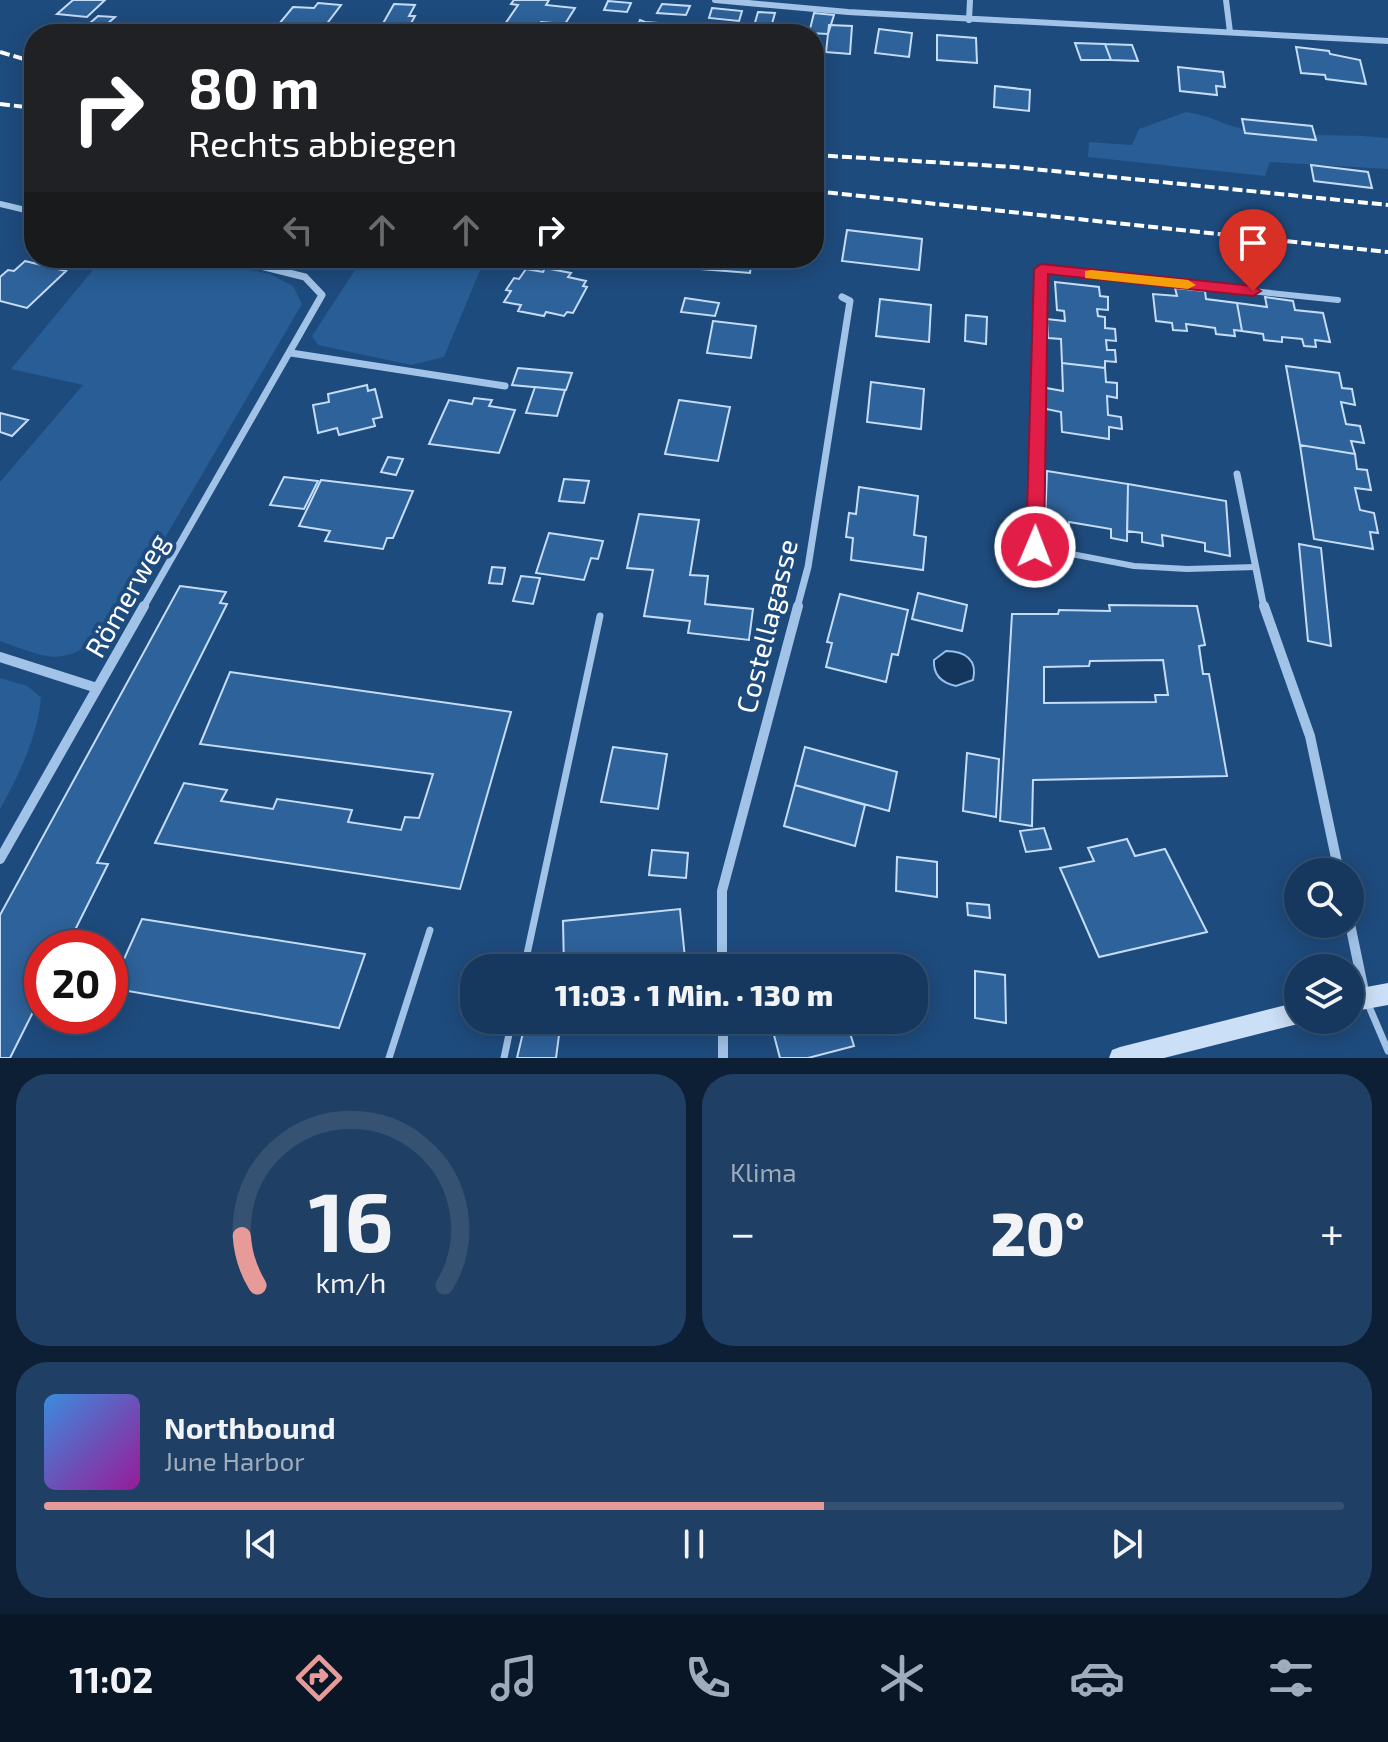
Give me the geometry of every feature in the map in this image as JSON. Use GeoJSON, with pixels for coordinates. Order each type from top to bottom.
{"type":"FeatureCollection","features":[{"type":"Feature","properties":{"kind":"main road"},"geometry":{"type":"LineString","coordinates":[[1364,998],[1388,994]]}},
{"type":"Feature","properties":{"kind":"main road"},"geometry":{"type":"LineString","coordinates":[[1120,1058],[1284,1017]]}},
{"type":"Feature","properties":{"kind":"street"},"geometry":{"type":"LineString","coordinates":[[715,0],[969,20],[1388,41]]}},
{"type":"Feature","properties":{"kind":"street"},"geometry":{"type":"LineString","coordinates":[[848,12],[851,0]]}},
{"type":"Feature","properties":{"kind":"street"},"geometry":{"type":"LineString","coordinates":[[969,20],[970,0]]}},
{"type":"Feature","properties":{"kind":"street"},"geometry":{"type":"LineString","coordinates":[[1226,0],[1230,32]]}},
{"type":"Feature","properties":{"kind":"street"},"geometry":{"type":"LineString","coordinates":[[0,204],[24,210]]}},
{"type":"Feature","properties":{"kind":"street","name":"Römerweg"},"geometry":{"type":"LineString","coordinates":[[0,859],[322,295],[305,277],[269,268]]}},
{"type":"Feature","properties":{"kind":"street","name":"Costellagasse"},"geometry":{"type":"LineString","coordinates":[[722,954],[722,891],[808,567],[850,301],[842,297]]}},
{"type":"Feature","properties":{"kind":"street"},"geometry":{"type":"LineString","coordinates":[[291,353],[505,386]]}},
{"type":"Feature","properties":{"kind":"street"},"geometry":{"type":"LineString","coordinates":[[1237,474],[1262,601],[1310,736],[1336,858]]}},
{"type":"Feature","properties":{"kind":"street"},"geometry":{"type":"LineString","coordinates":[[0,657],[97,688]]}},
{"type":"Feature","properties":{"kind":"street"},"geometry":{"type":"LineString","coordinates":[[723,1034],[723,1058]]}},
{"type":"Feature","properties":{"kind":"lane"},"geometry":{"type":"LineString","coordinates":[[1256,567],[1187,569],[1134,566],[1035,547],[1041,269],[1338,300]]}},
{"type":"Feature","properties":{"kind":"lane"},"geometry":{"type":"LineString","coordinates":[[527,954],[600,616]]}},
{"type":"Feature","properties":{"kind":"lane"},"geometry":{"type":"LineString","coordinates":[[389,1058],[430,930]]}},
{"type":"Feature","properties":{"kind":"lane"},"geometry":{"type":"LineString","coordinates":[[1364,1009],[1388,1051]]}},
{"type":"Feature","properties":{"kind":"lane"},"geometry":{"type":"LineString","coordinates":[[504,1058],[509,1034]]}},
{"type":"Feature","properties":{"kind":"shaded area"},"geometry":{"type":"Polygon","coordinates":[[[1186,112],[1258,132],[1388,138],[1388,169],[1270,162],[1265,176],[1088,157],[1089,142],[1132,145],[1139,129],[1186,112]]]}},
{"type":"Feature","properties":{"kind":"shaded area"},"geometry":{"type":"Polygon","coordinates":[[[95,268],[241,268],[270,274],[293,286],[302,304],[112,628],[70,655],[47,656],[0,641],[0,482],[83,385],[11,369],[95,268]]]}},
{"type":"Feature","properties":{"kind":"shaded area"},"geometry":{"type":"Polygon","coordinates":[[[356,268],[481,268],[444,357],[411,365],[318,345],[312,336],[356,268]]]}},
{"type":"Feature","properties":{"kind":"shaded area"},"geometry":{"type":"Polygon","coordinates":[[[946,651],[964,655],[972,662],[973,680],[956,686],[939,678],[934,660],[946,651]]]}},
{"type":"Feature","properties":{"kind":"shaded area"},"geometry":{"type":"Polygon","coordinates":[[[0,678],[27,686],[41,697],[36,726],[26,755],[0,809],[0,678]]]}},
{"type":"Feature","properties":{"kind":"building"},"geometry":{"type":"Polygon","coordinates":[[[73,0],[105,0],[87,17],[57,14],[73,0]]]}},
{"type":"Feature","properties":{"kind":"building"},"geometry":{"type":"Polygon","coordinates":[[[514,0],[549,0],[546,5],[575,8],[565,24],[505,24],[518,5],[511,4],[514,0]]]}},
{"type":"Feature","properties":{"kind":"building"},"geometry":{"type":"Polygon","coordinates":[[[608,1],[631,3],[627,12],[604,10],[608,1]]]}},
{"type":"Feature","properties":{"kind":"building"},"geometry":{"type":"Polygon","coordinates":[[[318,3],[341,5],[327,24],[279,24],[293,7],[314,8],[318,3]]]}},
{"type":"Feature","properties":{"kind":"building"},"geometry":{"type":"Polygon","coordinates":[[[394,4],[415,5],[409,16],[415,16],[411,24],[383,24],[394,4]]]}},
{"type":"Feature","properties":{"kind":"building"},"geometry":{"type":"Polygon","coordinates":[[[662,4],[690,6],[686,15],[657,13],[662,4]]]}},
{"type":"Feature","properties":{"kind":"building"},"geometry":{"type":"Polygon","coordinates":[[[712,8],[742,11],[739,21],[709,18],[712,8]]]}},
{"type":"Feature","properties":{"kind":"building"},"geometry":{"type":"Polygon","coordinates":[[[758,12],[775,13],[772,24],[755,24],[758,12]]]}},
{"type":"Feature","properties":{"kind":"building"},"geometry":{"type":"Polygon","coordinates":[[[814,13],[834,15],[828,34],[824,34],[824,24],[811,24],[814,13]]]}},
{"type":"Feature","properties":{"kind":"building"},"geometry":{"type":"Polygon","coordinates":[[[98,16],[115,17],[107,24],[89,24],[98,16]]]}},
{"type":"Feature","properties":{"kind":"building"},"geometry":{"type":"Polygon","coordinates":[[[640,20],[672,24],[638,24],[640,20]]]}},
{"type":"Feature","properties":{"kind":"building"},"geometry":{"type":"Polygon","coordinates":[[[829,25],[852,26],[850,54],[826,52],[829,25]]]}},
{"type":"Feature","properties":{"kind":"building"},"geometry":{"type":"Polygon","coordinates":[[[879,29],[912,33],[909,57],[875,53],[879,29]]]}},
{"type":"Feature","properties":{"kind":"building"},"geometry":{"type":"Polygon","coordinates":[[[937,35],[976,38],[977,63],[937,60],[937,35]]]}},
{"type":"Feature","properties":{"kind":"building"},"geometry":{"type":"Polygon","coordinates":[[[1075,43],[1105,44],[1111,60],[1081,60],[1075,43]]]}},
{"type":"Feature","properties":{"kind":"building"},"geometry":{"type":"Polygon","coordinates":[[[1105,44],[1132,45],[1138,61],[1111,60],[1105,44]]]}},
{"type":"Feature","properties":{"kind":"building"},"geometry":{"type":"Polygon","coordinates":[[[1296,47],[1329,51],[1330,54],[1360,60],[1366,84],[1301,73],[1296,47]]]}},
{"type":"Feature","properties":{"kind":"building"},"geometry":{"type":"Polygon","coordinates":[[[1178,67],[1223,72],[1225,87],[1216,86],[1217,95],[1180,91],[1178,67]]]}},
{"type":"Feature","properties":{"kind":"building"},"geometry":{"type":"Polygon","coordinates":[[[995,86],[1030,90],[1029,111],[994,107],[995,86]]]}},
{"type":"Feature","properties":{"kind":"building"},"geometry":{"type":"Polygon","coordinates":[[[1242,119],[1312,126],[1316,140],[1245,133],[1242,119]]]}},
{"type":"Feature","properties":{"kind":"building"},"geometry":{"type":"Polygon","coordinates":[[[1311,165],[1368,172],[1372,188],[1314,181],[1311,165]]]}},
{"type":"Feature","properties":{"kind":"building"},"geometry":{"type":"Polygon","coordinates":[[[847,230],[922,239],[919,270],[842,261],[847,230]]]}},
{"type":"Feature","properties":{"kind":"building"},"geometry":{"type":"Polygon","coordinates":[[[24,262],[24,268],[66,271],[27,308],[0,301],[0,277],[8,270],[14,271],[24,262]]]}},
{"type":"Feature","properties":{"kind":"building"},"geometry":{"type":"Polygon","coordinates":[[[545,268],[571,273],[568,277],[586,281],[583,286],[587,287],[573,313],[567,312],[564,316],[546,312],[544,316],[518,311],[521,305],[504,302],[511,291],[506,290],[514,278],[519,279],[526,269],[543,272],[545,268]]]}},
{"type":"Feature","properties":{"kind":"building"},"geometry":{"type":"Polygon","coordinates":[[[701,268],[751,268],[750,273],[701,268]]]}},
{"type":"Feature","properties":{"kind":"building"},"geometry":{"type":"Polygon","coordinates":[[[1055,282],[1099,287],[1100,296],[1108,297],[1108,310],[1097,309],[1098,316],[1105,317],[1105,328],[1115,329],[1116,341],[1106,340],[1107,350],[1115,350],[1116,362],[1105,361],[1105,368],[1062,363],[1061,339],[1048,338],[1047,319],[1065,321],[1064,311],[1057,310],[1055,282]]]}},
{"type":"Feature","properties":{"kind":"building"},"geometry":{"type":"Polygon","coordinates":[[[1175,288],[1205,291],[1206,299],[1237,303],[1242,331],[1234,330],[1235,336],[1216,334],[1215,328],[1186,324],[1187,331],[1173,330],[1172,323],[1156,321],[1153,294],[1177,296],[1175,288]]]}},
{"type":"Feature","properties":{"kind":"building"},"geometry":{"type":"Polygon","coordinates":[[[1265,297],[1293,301],[1295,310],[1323,313],[1330,342],[1315,340],[1316,347],[1304,346],[1302,339],[1282,337],[1282,342],[1264,340],[1263,334],[1242,331],[1237,303],[1267,307],[1265,297]]]}},
{"type":"Feature","properties":{"kind":"building"},"geometry":{"type":"Polygon","coordinates":[[[685,298],[719,303],[715,316],[681,312],[685,298]]]}},
{"type":"Feature","properties":{"kind":"building"},"geometry":{"type":"Polygon","coordinates":[[[880,299],[931,305],[929,342],[876,336],[880,299]]]}},
{"type":"Feature","properties":{"kind":"building"},"geometry":{"type":"Polygon","coordinates":[[[966,315],[987,317],[986,344],[965,341],[966,315]]]}},
{"type":"Feature","properties":{"kind":"building"},"geometry":{"type":"Polygon","coordinates":[[[713,321],[756,326],[751,358],[707,353],[713,321]]]}},
{"type":"Feature","properties":{"kind":"building"},"geometry":{"type":"Polygon","coordinates":[[[1062,363],[1105,368],[1106,382],[1117,383],[1117,398],[1107,396],[1108,415],[1121,417],[1122,429],[1109,427],[1109,439],[1062,432],[1061,412],[1046,409],[1046,388],[1063,391],[1062,363]]]}},
{"type":"Feature","properties":{"kind":"building"},"geometry":{"type":"Polygon","coordinates":[[[1286,366],[1339,373],[1342,388],[1352,389],[1355,405],[1341,402],[1346,424],[1360,426],[1364,443],[1351,441],[1355,454],[1300,445],[1286,366]]]}},
{"type":"Feature","properties":{"kind":"building"},"geometry":{"type":"Polygon","coordinates":[[[518,368],[572,373],[566,390],[512,385],[518,368]]]}},
{"type":"Feature","properties":{"kind":"building"},"geometry":{"type":"Polygon","coordinates":[[[871,382],[924,389],[921,429],[867,422],[871,382]]]}},
{"type":"Feature","properties":{"kind":"building"},"geometry":{"type":"Polygon","coordinates":[[[367,385],[368,391],[375,389],[382,417],[373,419],[375,426],[339,435],[337,428],[318,433],[313,405],[329,402],[328,394],[367,385]]]}},
{"type":"Feature","properties":{"kind":"building"},"geometry":{"type":"Polygon","coordinates":[[[535,387],[565,390],[557,416],[526,413],[535,387]]]}},
{"type":"Feature","properties":{"kind":"building"},"geometry":{"type":"Polygon","coordinates":[[[474,398],[492,400],[489,406],[515,410],[499,453],[429,444],[449,400],[472,404],[474,398]]]}},
{"type":"Feature","properties":{"kind":"building"},"geometry":{"type":"Polygon","coordinates":[[[679,400],[730,407],[718,461],[665,454],[679,400]]]}},
{"type":"Feature","properties":{"kind":"building"},"geometry":{"type":"Polygon","coordinates":[[[0,413],[28,420],[12,436],[0,432],[0,413]]]}},
{"type":"Feature","properties":{"kind":"building"},"geometry":{"type":"Polygon","coordinates":[[[1300,445],[1355,454],[1357,469],[1367,470],[1371,490],[1355,488],[1360,510],[1374,513],[1378,533],[1370,532],[1373,549],[1314,539],[1300,445]]]}},
{"type":"Feature","properties":{"kind":"building"},"geometry":{"type":"Polygon","coordinates":[[[388,457],[403,459],[396,475],[381,472],[388,457]]]}},
{"type":"Feature","properties":{"kind":"building"},"geometry":{"type":"Polygon","coordinates":[[[1047,471],[1128,484],[1127,541],[1111,538],[1111,529],[1069,522],[1069,530],[1045,526],[1047,471]]]}},
{"type":"Feature","properties":{"kind":"building"},"geometry":{"type":"Polygon","coordinates":[[[284,477],[318,481],[304,509],[270,505],[284,477]]]}},
{"type":"Feature","properties":{"kind":"building"},"geometry":{"type":"Polygon","coordinates":[[[564,479],[589,481],[584,503],[559,501],[564,479]]]}},
{"type":"Feature","properties":{"kind":"building"},"geometry":{"type":"Polygon","coordinates":[[[321,480],[413,491],[393,538],[387,538],[383,549],[325,541],[330,531],[299,526],[321,480]]]}},
{"type":"Feature","properties":{"kind":"building"},"geometry":{"type":"Polygon","coordinates":[[[1128,484],[1226,501],[1230,556],[1205,551],[1205,543],[1162,535],[1163,546],[1142,542],[1142,533],[1127,531],[1128,484]]]}},
{"type":"Feature","properties":{"kind":"building"},"geometry":{"type":"Polygon","coordinates":[[[859,487],[918,496],[914,535],[926,537],[923,570],[851,560],[853,538],[846,537],[849,513],[856,514],[859,487]]]}},
{"type":"Feature","properties":{"kind":"building"},"geometry":{"type":"Polygon","coordinates":[[[639,514],[699,520],[690,575],[708,576],[705,604],[753,609],[749,640],[688,633],[690,621],[644,616],[653,570],[627,568],[639,514]]]}},
{"type":"Feature","properties":{"kind":"building"},"geometry":{"type":"Polygon","coordinates":[[[549,533],[603,541],[598,559],[591,558],[584,580],[536,573],[549,533]]]}},
{"type":"Feature","properties":{"kind":"building"},"geometry":{"type":"Polygon","coordinates":[[[1299,544],[1321,548],[1331,646],[1308,641],[1299,544]]]}},
{"type":"Feature","properties":{"kind":"building"},"geometry":{"type":"Polygon","coordinates":[[[492,567],[505,568],[502,584],[489,583],[492,567]]]}},
{"type":"Feature","properties":{"kind":"building"},"geometry":{"type":"Polygon","coordinates":[[[521,576],[540,578],[533,604],[513,601],[521,576]]]}},
{"type":"Feature","properties":{"kind":"building"},"geometry":{"type":"Polygon","coordinates":[[[180,586],[226,592],[220,603],[227,604],[97,863],[108,864],[75,930],[24,930],[24,1030],[10,1058],[0,1058],[0,915],[180,586]]]}},
{"type":"Feature","properties":{"kind":"building"},"geometry":{"type":"Polygon","coordinates":[[[918,593],[967,605],[962,631],[912,619],[918,593]]]}},
{"type":"Feature","properties":{"kind":"building"},"geometry":{"type":"Polygon","coordinates":[[[840,594],[908,610],[898,655],[892,654],[886,682],[826,667],[832,643],[827,642],[840,594]]]}},
{"type":"Feature","properties":{"kind":"building"},"geometry":{"type":"Polygon","coordinates":[[[1109,605],[1197,606],[1205,645],[1199,646],[1203,674],[1209,674],[1227,776],[1033,780],[1032,826],[1000,821],[1012,614],[1058,614],[1059,610],[1110,611],[1109,605]],[[1163,660],[1090,661],[1089,666],[1044,667],[1044,703],[1156,702],[1155,695],[1168,695],[1163,660]]]}},
{"type":"Feature","properties":{"kind":"building"},"geometry":{"type":"Polygon","coordinates":[[[230,672],[511,712],[460,889],[155,843],[184,783],[227,790],[221,801],[273,809],[277,799],[352,810],[348,822],[401,830],[405,817],[419,818],[433,774],[200,744],[230,672]]]}},
{"type":"Feature","properties":{"kind":"building"},"geometry":{"type":"Polygon","coordinates":[[[613,747],[667,754],[658,809],[601,802],[613,747]]]}},
{"type":"Feature","properties":{"kind":"building"},"geometry":{"type":"Polygon","coordinates":[[[805,747],[897,772],[889,811],[795,785],[805,747]]]}},
{"type":"Feature","properties":{"kind":"building"},"geometry":{"type":"Polygon","coordinates":[[[967,753],[999,759],[996,817],[963,811],[967,753]]]}},
{"type":"Feature","properties":{"kind":"building"},"geometry":{"type":"Polygon","coordinates":[[[795,785],[865,805],[855,846],[784,826],[795,785]]]}},
{"type":"Feature","properties":{"kind":"building"},"geometry":{"type":"Polygon","coordinates":[[[1044,828],[1051,849],[1026,852],[1020,831],[1044,828]]]}},
{"type":"Feature","properties":{"kind":"building"},"geometry":{"type":"Polygon","coordinates":[[[1127,839],[1135,856],[1165,849],[1207,932],[1099,957],[1060,868],[1094,861],[1088,848],[1127,839]]]}},
{"type":"Feature","properties":{"kind":"building"},"geometry":{"type":"Polygon","coordinates":[[[652,850],[688,853],[686,878],[649,875],[652,850]]]}},
{"type":"Feature","properties":{"kind":"building"},"geometry":{"type":"Polygon","coordinates":[[[897,857],[937,862],[937,897],[896,891],[897,857]]]}},
{"type":"Feature","properties":{"kind":"building"},"geometry":{"type":"Polygon","coordinates":[[[967,903],[989,905],[990,918],[968,915],[967,903]]]}},
{"type":"Feature","properties":{"kind":"building"},"geometry":{"type":"Polygon","coordinates":[[[680,909],[685,954],[564,954],[563,921],[680,909]]]}},
{"type":"Feature","properties":{"kind":"building"},"geometry":{"type":"Polygon","coordinates":[[[142,919],[365,954],[339,1028],[128,991],[128,950],[142,919]]]}},
{"type":"Feature","properties":{"kind":"building"},"geometry":{"type":"Polygon","coordinates":[[[975,971],[1005,975],[1006,1023],[975,1018],[975,971]]]}},
{"type":"Feature","properties":{"kind":"building"},"geometry":{"type":"Polygon","coordinates":[[[523,1034],[559,1034],[556,1058],[517,1058],[523,1034]]]}},
{"type":"Feature","properties":{"kind":"building"},"geometry":{"type":"Polygon","coordinates":[[[774,1034],[850,1034],[854,1046],[808,1058],[780,1058],[774,1034]]]}},
{"type":"Feature","properties":{"kind":"railway"},"geometry":{"type":"LineString","coordinates":[[0,52],[24,59]]}},
{"type":"Feature","properties":{"kind":"railway"},"geometry":{"type":"LineString","coordinates":[[0,104],[24,107]]}},
{"type":"Feature","properties":{"kind":"railway"},"geometry":{"type":"LineString","coordinates":[[824,156],[1014,167],[1388,205]]}},
{"type":"Feature","properties":{"kind":"railway"},"geometry":{"type":"LineString","coordinates":[[824,192],[1388,252]]}},
{"type":"Feature","properties":{"kind":"slow traffic"},"geometry":{"type":"LineString","coordinates":[[1091,274],[1188,285]]}},
{"type":"Feature","properties":{"kind":"route"},"geometry":{"type":"LineString","coordinates":[[1035,547],[1041,269],[1253,291]]}}]}
